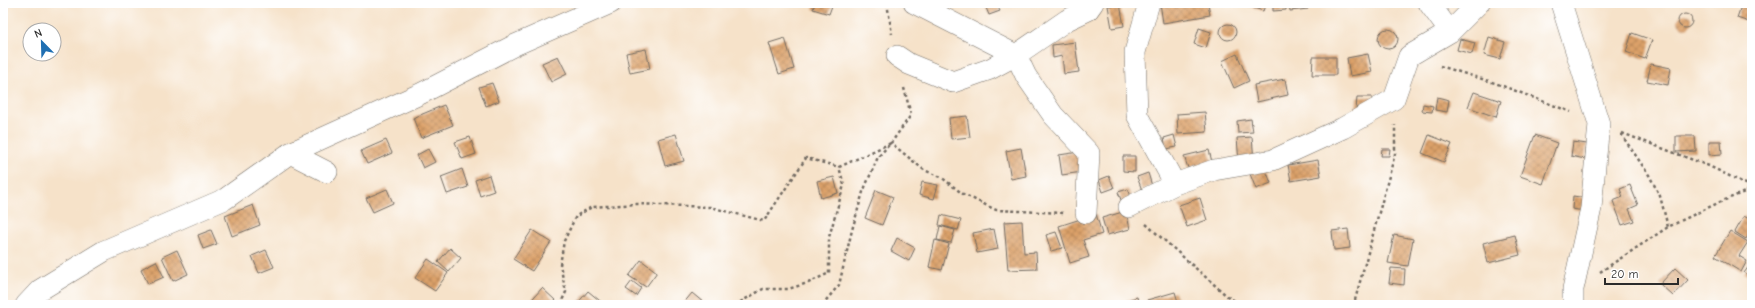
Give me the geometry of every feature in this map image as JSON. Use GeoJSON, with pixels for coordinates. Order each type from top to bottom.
{"type":"FeatureCollection","features":[{"type":"Feature","properties":{"kind":"street"},"geometry":{"type":"LineString","coordinates":[[26,305],[40,290],[104,251],[225,199],[290,153],[420,94],[515,45],[611,3]]}},
{"type":"Feature","properties":{"kind":"street"},"geometry":{"type":"LineString","coordinates":[[914,3],[1016,55],[1026,76],[1053,115],[1089,153],[1086,213]]}},
{"type":"Feature","properties":{"kind":"street"},"geometry":{"type":"LineString","coordinates":[[897,56],[909,64],[953,82],[990,69],[1016,55],[1068,20],[1088,10],[1093,3]]}},
{"type":"Feature","properties":{"kind":"street"},"geometry":{"type":"LineString","coordinates":[[1149,3],[1135,52],[1137,115],[1175,184]]}},
{"type":"Feature","properties":{"kind":"street"},"geometry":{"type":"LineString","coordinates":[[1429,3],[1450,32]]}},
{"type":"Feature","properties":{"kind":"street"},"geometry":{"type":"LineString","coordinates":[[1130,207],[1175,184],[1214,170],[1273,160],[1343,128],[1394,99],[1409,56],[1450,32],[1479,3]]}},
{"type":"Feature","properties":{"kind":"street"},"geometry":{"type":"LineString","coordinates":[[1561,3],[1599,124],[1591,208],[1573,297]]}},
{"type":"Feature","properties":{"kind":"street"},"geometry":{"type":"LineString","coordinates":[[290,153],[327,172]]}},
{"type":"Feature","properties":{"kind":"path"},"geometry":{"type":"LineString","coordinates":[[822,305],[839,285],[863,192],[878,157],[891,143],[911,116],[897,56],[887,3]]}},
{"type":"Feature","properties":{"kind":"path"},"geometry":{"type":"LineString","coordinates":[[1351,305],[1355,300],[1396,154],[1394,99]]}},
{"type":"Feature","properties":{"kind":"path"},"geometry":{"type":"LineString","coordinates":[[1620,132],[1649,175],[1660,196],[1668,227]]}},
{"type":"Feature","properties":{"kind":"path"},"geometry":{"type":"LineString","coordinates":[[891,143],[924,170],[941,177],[963,194],[996,210],[1086,213]]}},
{"type":"Feature","properties":{"kind":"path"},"geometry":{"type":"LineString","coordinates":[[560,305],[566,292],[560,265],[564,241],[576,216],[592,206],[637,204],[710,207],[764,221],[806,158],[839,168],[891,143]]}},
{"type":"Feature","properties":{"kind":"path"},"geometry":{"type":"LineString","coordinates":[[735,305],[763,289],[788,289],[808,283],[829,272],[830,237],[844,185],[839,168]]}},
{"type":"Feature","properties":{"kind":"path"},"geometry":{"type":"LineString","coordinates":[[1573,297],[1668,227],[1720,202],[1752,189]]}},
{"type":"Feature","properties":{"kind":"path"},"geometry":{"type":"LineString","coordinates":[[1130,207],[1142,220],[1232,301],[1241,305]]}},
{"type":"Feature","properties":{"kind":"building"},"geometry":{"type":"Polygon","coordinates":[[[815,3],[833,3],[829,14],[813,9],[815,3]]]}},
{"type":"Feature","properties":{"kind":"building"},"geometry":{"type":"Polygon","coordinates":[[[984,3],[996,3],[1000,11],[989,15],[984,3]]]}},
{"type":"Feature","properties":{"kind":"building"},"geometry":{"type":"Polygon","coordinates":[[[1160,3],[1208,3],[1210,15],[1163,23],[1160,3]]]}},
{"type":"Feature","properties":{"kind":"building"},"geometry":{"type":"Polygon","coordinates":[[[1239,3],[1266,3],[1263,11],[1239,3]]]}},
{"type":"Feature","properties":{"kind":"building"},"geometry":{"type":"Polygon","coordinates":[[[1273,3],[1286,3],[1286,10],[1273,11],[1273,3]]]}},
{"type":"Feature","properties":{"kind":"building"},"geometry":{"type":"Polygon","coordinates":[[[1289,3],[1307,3],[1308,9],[1290,11],[1289,3]]]}},
{"type":"Feature","properties":{"kind":"building"},"geometry":{"type":"Polygon","coordinates":[[[1742,3],[1752,3],[1752,23],[1737,18],[1742,3]]]}},
{"type":"Feature","properties":{"kind":"building"},"geometry":{"type":"Polygon","coordinates":[[[1120,4],[1124,26],[1112,28],[1108,6],[1120,4]]]}},
{"type":"Feature","properties":{"kind":"building"},"geometry":{"type":"Polygon","coordinates":[[[1682,14],[1688,14],[1692,18],[1692,24],[1688,28],[1682,28],[1678,24],[1678,18],[1682,14]]]}},
{"type":"Feature","properties":{"kind":"building"},"geometry":{"type":"Polygon","coordinates":[[[1225,24],[1231,24],[1236,29],[1234,38],[1231,40],[1225,40],[1220,35],[1220,29],[1225,24]]]}},
{"type":"Feature","properties":{"kind":"building"},"geometry":{"type":"Polygon","coordinates":[[[1199,28],[1211,32],[1206,48],[1194,44],[1199,28]]]}},
{"type":"Feature","properties":{"kind":"building"},"geometry":{"type":"Polygon","coordinates":[[[1388,29],[1395,32],[1398,39],[1395,46],[1388,49],[1381,46],[1378,39],[1381,32],[1388,29]]]}},
{"type":"Feature","properties":{"kind":"building"},"geometry":{"type":"Polygon","coordinates":[[[1632,33],[1652,40],[1645,59],[1626,52],[1632,33]]]}},
{"type":"Feature","properties":{"kind":"building"},"geometry":{"type":"Polygon","coordinates":[[[1489,37],[1505,42],[1500,59],[1484,55],[1489,37]]]}},
{"type":"Feature","properties":{"kind":"building"},"geometry":{"type":"Polygon","coordinates":[[[785,38],[794,69],[779,74],[769,43],[785,38]]]}},
{"type":"Feature","properties":{"kind":"building"},"geometry":{"type":"Polygon","coordinates":[[[1460,39],[1475,43],[1472,54],[1457,50],[1460,39]]]}},
{"type":"Feature","properties":{"kind":"building"},"geometry":{"type":"Polygon","coordinates":[[[1075,42],[1079,72],[1064,74],[1062,56],[1053,58],[1052,45],[1075,42]]]}},
{"type":"Feature","properties":{"kind":"building"},"geometry":{"type":"Polygon","coordinates":[[[646,49],[650,69],[630,73],[626,53],[646,49]]]}},
{"type":"Feature","properties":{"kind":"building"},"geometry":{"type":"Polygon","coordinates":[[[1237,54],[1249,81],[1234,88],[1222,61],[1237,54]]]}},
{"type":"Feature","properties":{"kind":"building"},"geometry":{"type":"Polygon","coordinates":[[[1368,54],[1372,72],[1350,76],[1347,58],[1368,54]]]}},
{"type":"Feature","properties":{"kind":"building"},"geometry":{"type":"Polygon","coordinates":[[[558,56],[567,74],[551,82],[542,63],[558,56]]]}},
{"type":"Feature","properties":{"kind":"building"},"geometry":{"type":"Polygon","coordinates":[[[1313,57],[1336,57],[1336,75],[1312,75],[1313,57]]]}},
{"type":"Feature","properties":{"kind":"building"},"geometry":{"type":"Polygon","coordinates":[[[1651,64],[1671,68],[1668,85],[1647,81],[1651,64]]]}},
{"type":"Feature","properties":{"kind":"building"},"geometry":{"type":"Polygon","coordinates":[[[1285,79],[1288,95],[1257,102],[1254,85],[1285,79]]]}},
{"type":"Feature","properties":{"kind":"building"},"geometry":{"type":"Polygon","coordinates":[[[492,83],[499,101],[486,106],[479,87],[492,83]]]}},
{"type":"Feature","properties":{"kind":"building"},"geometry":{"type":"Polygon","coordinates":[[[1474,92],[1501,101],[1496,117],[1468,107],[1474,92]]]}},
{"type":"Feature","properties":{"kind":"building"},"geometry":{"type":"Polygon","coordinates":[[[1357,97],[1372,97],[1371,111],[1356,111],[1357,97]]]}},
{"type":"Feature","properties":{"kind":"building"},"geometry":{"type":"Polygon","coordinates":[[[1437,97],[1449,100],[1447,112],[1435,110],[1437,97]]]}},
{"type":"Feature","properties":{"kind":"building"},"geometry":{"type":"Polygon","coordinates":[[[1423,104],[1433,106],[1432,112],[1422,111],[1423,104]]]}},
{"type":"Feature","properties":{"kind":"building"},"geometry":{"type":"Polygon","coordinates":[[[444,105],[453,125],[421,138],[413,118],[444,105]]]}},
{"type":"Feature","properties":{"kind":"building"},"geometry":{"type":"Polygon","coordinates":[[[1205,112],[1207,132],[1178,134],[1177,114],[1205,112]]]}},
{"type":"Feature","properties":{"kind":"building"},"geometry":{"type":"Polygon","coordinates":[[[967,116],[970,137],[951,139],[949,118],[967,116]]]}},
{"type":"Feature","properties":{"kind":"building"},"geometry":{"type":"Polygon","coordinates":[[[1251,119],[1253,132],[1238,133],[1237,121],[1251,119]]]}},
{"type":"Feature","properties":{"kind":"building"},"geometry":{"type":"Polygon","coordinates":[[[676,134],[684,161],[665,166],[658,139],[676,134]]]}},
{"type":"Feature","properties":{"kind":"building"},"geometry":{"type":"Polygon","coordinates":[[[1174,135],[1177,147],[1166,149],[1164,138],[1174,135]]]}},
{"type":"Feature","properties":{"kind":"building"},"geometry":{"type":"Polygon","coordinates":[[[1429,135],[1452,144],[1444,162],[1422,153],[1429,135]]]}},
{"type":"Feature","properties":{"kind":"building"},"geometry":{"type":"Polygon","coordinates":[[[1535,135],[1557,143],[1543,184],[1520,176],[1535,135]]]}},
{"type":"Feature","properties":{"kind":"building"},"geometry":{"type":"Polygon","coordinates":[[[1676,136],[1695,136],[1696,151],[1676,152],[1676,136]]]}},
{"type":"Feature","properties":{"kind":"building"},"geometry":{"type":"Polygon","coordinates":[[[470,137],[476,154],[462,159],[455,142],[470,137]]]}},
{"type":"Feature","properties":{"kind":"building"},"geometry":{"type":"Polygon","coordinates":[[[1252,137],[1254,161],[1239,162],[1237,138],[1252,137]]]}},
{"type":"Feature","properties":{"kind":"building"},"geometry":{"type":"Polygon","coordinates":[[[386,140],[392,153],[367,164],[361,151],[386,140]]]}},
{"type":"Feature","properties":{"kind":"building"},"geometry":{"type":"Polygon","coordinates":[[[1709,141],[1721,141],[1722,154],[1709,155],[1709,141]]]}},
{"type":"Feature","properties":{"kind":"building"},"geometry":{"type":"Polygon","coordinates":[[[1573,142],[1587,144],[1585,159],[1571,156],[1573,142]]]}},
{"type":"Feature","properties":{"kind":"building"},"geometry":{"type":"Polygon","coordinates":[[[1021,148],[1026,176],[1011,179],[1006,151],[1021,148]]]}},
{"type":"Feature","properties":{"kind":"building"},"geometry":{"type":"Polygon","coordinates":[[[428,149],[435,162],[423,168],[417,155],[428,149]]]}},
{"type":"Feature","properties":{"kind":"building"},"geometry":{"type":"Polygon","coordinates":[[[1382,149],[1390,149],[1389,156],[1381,156],[1382,149]]]}},
{"type":"Feature","properties":{"kind":"building"},"geometry":{"type":"Polygon","coordinates":[[[1209,150],[1212,162],[1188,168],[1184,156],[1209,150]]]}},
{"type":"Feature","properties":{"kind":"building"},"geometry":{"type":"Polygon","coordinates":[[[1079,152],[1082,172],[1062,175],[1059,155],[1079,152]]]}},
{"type":"Feature","properties":{"kind":"building"},"geometry":{"type":"Polygon","coordinates":[[[1123,156],[1135,156],[1135,172],[1123,171],[1123,156]]]}},
{"type":"Feature","properties":{"kind":"building"},"geometry":{"type":"Polygon","coordinates":[[[1318,160],[1321,176],[1291,181],[1288,165],[1318,160]]]}},
{"type":"Feature","properties":{"kind":"building"},"geometry":{"type":"Polygon","coordinates":[[[1265,168],[1271,183],[1256,189],[1250,174],[1265,168]]]}},
{"type":"Feature","properties":{"kind":"building"},"geometry":{"type":"Polygon","coordinates":[[[462,169],[468,187],[447,194],[441,177],[462,169]]]}},
{"type":"Feature","properties":{"kind":"building"},"geometry":{"type":"Polygon","coordinates":[[[1148,173],[1152,186],[1142,190],[1137,177],[1148,173]]]}},
{"type":"Feature","properties":{"kind":"building"},"geometry":{"type":"Polygon","coordinates":[[[489,175],[494,191],[480,196],[475,180],[489,175]]]}},
{"type":"Feature","properties":{"kind":"building"},"geometry":{"type":"Polygon","coordinates":[[[1109,176],[1114,188],[1103,192],[1099,180],[1109,176]]]}},
{"type":"Feature","properties":{"kind":"building"},"geometry":{"type":"Polygon","coordinates":[[[834,177],[838,193],[821,198],[817,181],[834,177]]]}},
{"type":"Feature","properties":{"kind":"building"},"geometry":{"type":"Polygon","coordinates":[[[922,182],[938,185],[934,199],[919,195],[922,182]]]}},
{"type":"Feature","properties":{"kind":"building"},"geometry":{"type":"Polygon","coordinates":[[[1630,185],[1638,205],[1629,209],[1634,221],[1622,225],[1613,201],[1623,197],[1620,189],[1630,185]]]}},
{"type":"Feature","properties":{"kind":"building"},"geometry":{"type":"Polygon","coordinates":[[[387,189],[393,203],[373,212],[366,198],[387,189]]]}},
{"type":"Feature","properties":{"kind":"building"},"geometry":{"type":"Polygon","coordinates":[[[1128,189],[1133,201],[1123,205],[1118,192],[1128,189]]]}},
{"type":"Feature","properties":{"kind":"building"},"geometry":{"type":"Polygon","coordinates":[[[876,190],[893,197],[882,225],[865,218],[876,190]]]}},
{"type":"Feature","properties":{"kind":"building"},"geometry":{"type":"Polygon","coordinates":[[[1573,196],[1586,198],[1584,211],[1572,209],[1573,196]]]}},
{"type":"Feature","properties":{"kind":"building"},"geometry":{"type":"Polygon","coordinates":[[[1200,198],[1207,220],[1187,227],[1179,205],[1200,198]]]}},
{"type":"Feature","properties":{"kind":"building"},"geometry":{"type":"Polygon","coordinates":[[[253,205],[260,225],[232,236],[225,216],[253,205]]]}},
{"type":"Feature","properties":{"kind":"building"},"geometry":{"type":"Polygon","coordinates":[[[1126,211],[1130,229],[1107,235],[1102,218],[1126,211]]]}},
{"type":"Feature","properties":{"kind":"building"},"geometry":{"type":"Polygon","coordinates":[[[1096,214],[1102,234],[1083,240],[1089,257],[1070,263],[1059,226],[1096,214]]]}},
{"type":"Feature","properties":{"kind":"building"},"geometry":{"type":"Polygon","coordinates":[[[941,215],[961,220],[958,230],[939,225],[941,215]]]}},
{"type":"Feature","properties":{"kind":"building"},"geometry":{"type":"Polygon","coordinates":[[[1744,216],[1752,221],[1752,229],[1746,239],[1735,232],[1744,216]]]}},
{"type":"Feature","properties":{"kind":"building"},"geometry":{"type":"Polygon","coordinates":[[[1022,221],[1024,253],[1036,252],[1037,269],[1008,270],[1004,222],[1022,221]]]}},
{"type":"Feature","properties":{"kind":"building"},"geometry":{"type":"Polygon","coordinates":[[[940,226],[955,230],[951,243],[937,240],[940,226]]]}},
{"type":"Feature","properties":{"kind":"building"},"geometry":{"type":"Polygon","coordinates":[[[994,229],[998,249],[977,253],[973,233],[994,229]]]}},
{"type":"Feature","properties":{"kind":"building"},"geometry":{"type":"Polygon","coordinates":[[[1348,229],[1350,248],[1334,250],[1332,231],[1348,229]]]}},
{"type":"Feature","properties":{"kind":"building"},"geometry":{"type":"Polygon","coordinates":[[[211,230],[217,244],[203,249],[198,235],[211,230]]]}},
{"type":"Feature","properties":{"kind":"building"},"geometry":{"type":"Polygon","coordinates":[[[532,230],[551,242],[532,271],[513,259],[532,230]]]}},
{"type":"Feature","properties":{"kind":"building"},"geometry":{"type":"Polygon","coordinates":[[[1730,231],[1748,242],[1739,256],[1747,261],[1741,272],[1715,256],[1730,231]]]}},
{"type":"Feature","properties":{"kind":"building"},"geometry":{"type":"Polygon","coordinates":[[[1056,232],[1062,248],[1051,251],[1046,235],[1056,232]]]}},
{"type":"Feature","properties":{"kind":"building"},"geometry":{"type":"Polygon","coordinates":[[[1394,235],[1413,239],[1408,266],[1388,263],[1394,235]]]}},
{"type":"Feature","properties":{"kind":"building"},"geometry":{"type":"Polygon","coordinates":[[[1515,235],[1520,255],[1488,263],[1483,243],[1515,235]]]}},
{"type":"Feature","properties":{"kind":"building"},"geometry":{"type":"Polygon","coordinates":[[[897,238],[915,248],[909,261],[891,251],[897,238]]]}},
{"type":"Feature","properties":{"kind":"building"},"geometry":{"type":"Polygon","coordinates":[[[935,240],[949,244],[942,270],[929,267],[935,240]]]}},
{"type":"Feature","properties":{"kind":"building"},"geometry":{"type":"Polygon","coordinates":[[[450,248],[461,258],[449,272],[438,262],[450,248]]]}},
{"type":"Feature","properties":{"kind":"building"},"geometry":{"type":"Polygon","coordinates":[[[177,250],[188,274],[173,281],[162,257],[177,250]]]}},
{"type":"Feature","properties":{"kind":"building"},"geometry":{"type":"Polygon","coordinates":[[[266,250],[274,267],[259,273],[252,256],[266,250]]]}},
{"type":"Feature","properties":{"kind":"building"},"geometry":{"type":"Polygon","coordinates":[[[428,259],[448,273],[435,291],[415,278],[428,259]]]}},
{"type":"Feature","properties":{"kind":"building"},"geometry":{"type":"Polygon","coordinates":[[[641,260],[657,272],[646,287],[629,276],[641,260]]]}},
{"type":"Feature","properties":{"kind":"building"},"geometry":{"type":"Polygon","coordinates":[[[156,261],[164,277],[148,284],[141,269],[156,261]]]}},
{"type":"Feature","properties":{"kind":"building"},"geometry":{"type":"Polygon","coordinates":[[[1752,262],[1752,279],[1744,273],[1752,262]]]}},
{"type":"Feature","properties":{"kind":"building"},"geometry":{"type":"Polygon","coordinates":[[[1391,268],[1405,269],[1404,285],[1389,283],[1391,268]]]}},
{"type":"Feature","properties":{"kind":"building"},"geometry":{"type":"Polygon","coordinates":[[[1675,268],[1688,280],[1673,296],[1660,284],[1675,268]]]}},
{"type":"Feature","properties":{"kind":"building"},"geometry":{"type":"Polygon","coordinates":[[[632,281],[641,288],[636,296],[626,289],[632,281]]]}},
{"type":"Feature","properties":{"kind":"building"},"geometry":{"type":"Polygon","coordinates":[[[542,288],[556,301],[553,305],[527,305],[542,288]]]}},
{"type":"Feature","properties":{"kind":"building"},"geometry":{"type":"Polygon","coordinates":[[[588,291],[605,305],[576,305],[588,291]]]}},
{"type":"Feature","properties":{"kind":"building"},"geometry":{"type":"Polygon","coordinates":[[[1175,292],[1179,305],[1149,305],[1147,300],[1175,292]]]}},
{"type":"Feature","properties":{"kind":"building"},"geometry":{"type":"Polygon","coordinates":[[[692,293],[704,303],[703,305],[682,305],[692,293]]]}},
{"type":"Feature","properties":{"kind":"building"},"geometry":{"type":"Polygon","coordinates":[[[1137,297],[1139,305],[1112,305],[1137,297]]]}}]}
